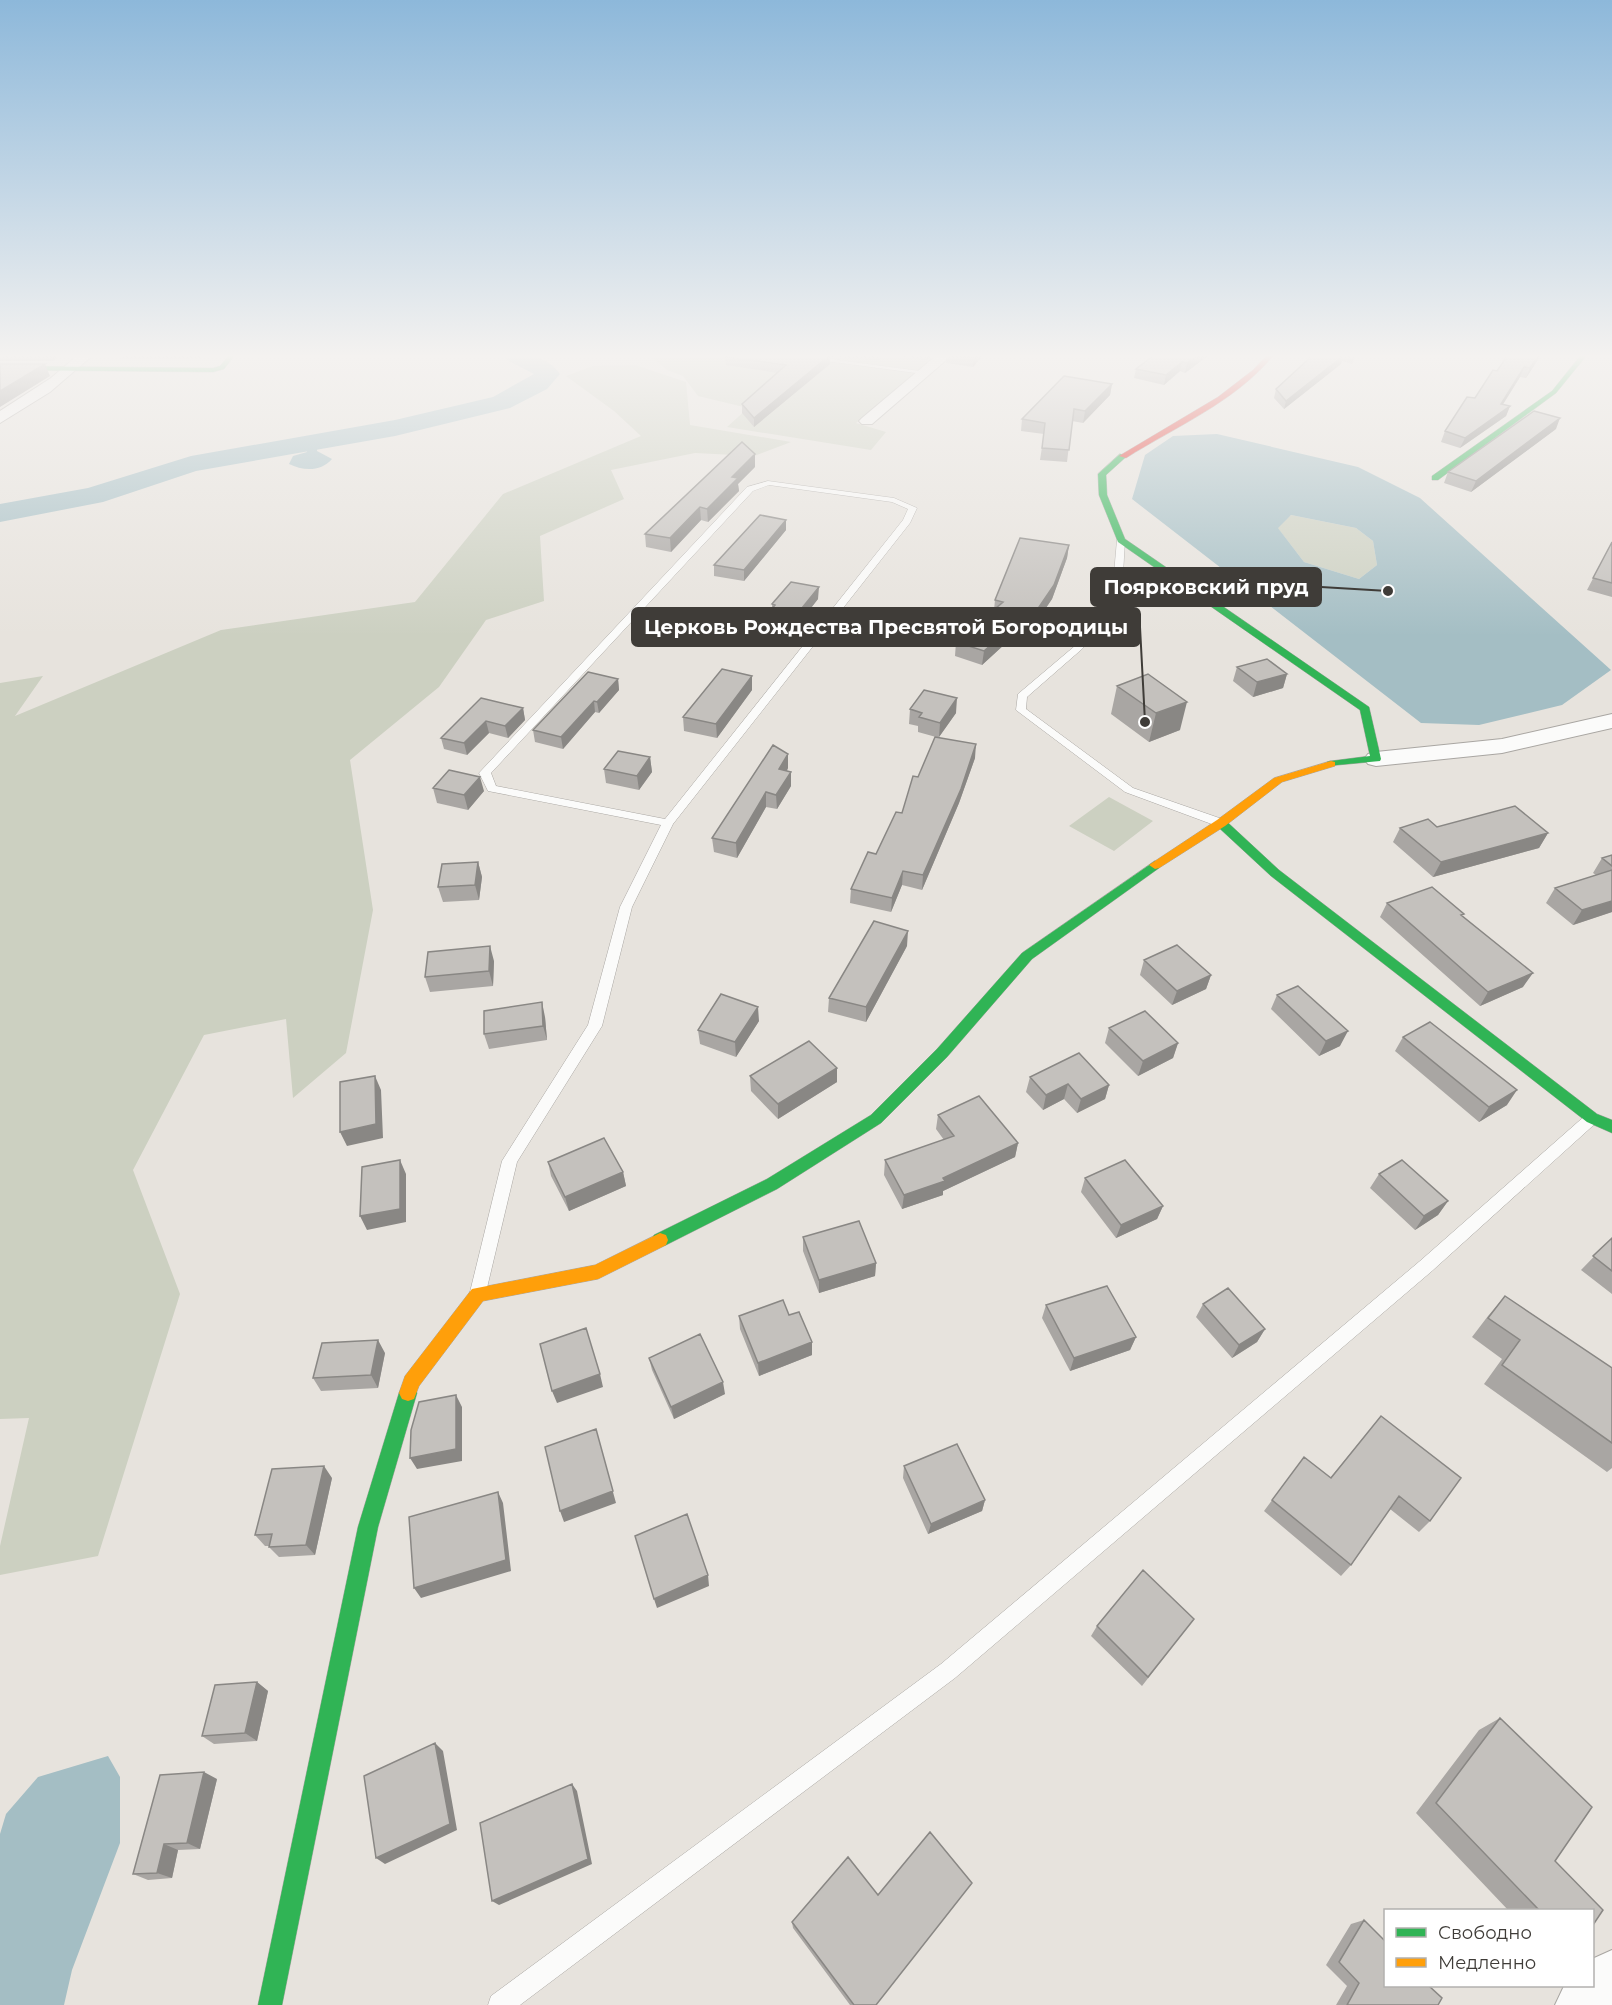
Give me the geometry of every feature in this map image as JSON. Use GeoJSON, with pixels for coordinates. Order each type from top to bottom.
{"type":"FeatureCollection","features":[{"type":"Feature","properties":{"kind":"street"},"geometry":{"type":"LineString","coordinates":[[1136,449],[1114,461],[1102,474],[1103,495],[1121,540],[1365,709],[1376,759]]}},
{"type":"Feature","properties":{"kind":"street"},"geometry":{"type":"LineString","coordinates":[[1435,478],[1476,449]]}},
{"type":"Feature","properties":{"kind":"street"},"geometry":{"type":"LineString","coordinates":[[270,2005],[368,1527],[411,1382],[478,1294],[598,1272],[772,1184],[866,1125],[942,1053],[1027,956],[1145,872],[1221,823],[1278,780],[1326,765],[1502,746],[1612,721]]}},
{"type":"Feature","properties":{"kind":"street"},"geometry":{"type":"LineString","coordinates":[[1221,823],[1275,873],[1592,1118],[1612,1127]]}},
{"type":"Feature","properties":{"kind":"street"},"geometry":{"type":"LineString","coordinates":[[1580,2005],[1612,1975]]}},
{"type":"Feature","properties":{"kind":"lane"},"geometry":{"type":"LineString","coordinates":[[478,1294],[510,1161],[595,1026],[626,908],[668,823],[907,521],[913,508],[894,500],[768,483],[750,489],[485,773],[492,789],[668,823]]}},
{"type":"Feature","properties":{"kind":"lane"},"geometry":{"type":"LineString","coordinates":[[1121,540],[1116,608],[1080,646],[1022,696],[1022,710],[1128,790],[1221,823]]}},
{"type":"Feature","properties":{"kind":"lane"},"geometry":{"type":"LineString","coordinates":[[500,2005],[948,1671],[1426,1266],[1592,1118]]}},
{"type":"Feature","properties":{"kind":"green space"},"geometry":{"type":"Polygon","coordinates":[[[611,449],[774,449],[754,456],[695,453],[611,470],[624,499],[540,536],[544,601],[486,620],[439,687],[350,760],[373,910],[346,1053],[293,1098],[286,1019],[204,1035],[133,1170],[180,1294],[98,1556],[0,1575],[0,1546],[29,1418],[0,1419],[0,683],[43,676],[15,716],[221,630],[415,602],[503,494],[611,449]]]}},
{"type":"Feature","properties":{"kind":"green space"},"geometry":{"type":"Polygon","coordinates":[[[1291,515],[1356,528],[1373,541],[1377,565],[1359,579],[1304,562],[1277,527],[1291,515]]]}},
{"type":"Feature","properties":{"kind":"green space"},"geometry":{"type":"Polygon","coordinates":[[[1109,797],[1153,821],[1114,851],[1069,826],[1109,797]]]}},
{"type":"Feature","properties":{"kind":"water"},"geometry":{"type":"Polygon","coordinates":[[[307,449],[317,449],[317,451],[332,459],[323,466],[312,469],[289,464],[293,456],[307,452],[307,449]]]}},
{"type":"Feature","properties":{"kind":"water"},"geometry":{"type":"Polygon","coordinates":[[[1154,449],[1279,449],[1358,467],[1420,498],[1611,670],[1562,705],[1479,725],[1421,723],[1132,499],[1145,455],[1154,449]],[[1291,515],[1278,528],[1304,562],[1359,579],[1377,565],[1373,541],[1356,528],[1291,515]]]}},
{"type":"Feature","properties":{"kind":"water"},"geometry":{"type":"Polygon","coordinates":[[[108,1756],[120,1777],[120,1843],[72,1970],[64,2005],[0,2005],[0,1834],[6,1814],[38,1777],[108,1756]]]}},
{"type":"Feature","properties":{"kind":"building"},"geometry":{"type":"Polygon","coordinates":[[[735,449],[749,449],[755,454],[732,477],[738,478],[707,509],[700,507],[670,538],[645,534],[735,449]]]}},
{"type":"Feature","properties":{"kind":"building"},"geometry":{"type":"Polygon","coordinates":[[[1481,449],[1519,449],[1476,481],[1448,472],[1481,449]]]}},
{"type":"Feature","properties":{"kind":"building"},"geometry":{"type":"Polygon","coordinates":[[[760,515],[786,520],[744,570],[714,565],[760,515]]]}},
{"type":"Feature","properties":{"kind":"building"},"geometry":{"type":"Polygon","coordinates":[[[1020,538],[1069,545],[1054,585],[1037,610],[1032,609],[984,651],[956,642],[1003,602],[995,600],[1020,538]]]}},
{"type":"Feature","properties":{"kind":"building"},"geometry":{"type":"Polygon","coordinates":[[[1612,542],[1612,583],[1593,578],[1612,542]]]}},
{"type":"Feature","properties":{"kind":"building"},"geometry":{"type":"Polygon","coordinates":[[[791,582],[819,587],[785,629],[759,624],[775,605],[772,604],[791,582]]]}},
{"type":"Feature","properties":{"kind":"building"},"geometry":{"type":"Polygon","coordinates":[[[1267,659],[1287,674],[1257,682],[1237,667],[1267,659]]]}},
{"type":"Feature","properties":{"kind":"building"},"geometry":{"type":"Polygon","coordinates":[[[722,669],[752,676],[716,724],[683,717],[722,669]]]}},
{"type":"Feature","properties":{"kind":"building"},"geometry":{"type":"Polygon","coordinates":[[[588,672],[618,679],[561,737],[533,730],[588,672]]]}},
{"type":"Feature","properties":{"kind":"building"},"geometry":{"type":"Polygon","coordinates":[[[1148,674],[1187,702],[1156,713],[1117,686],[1148,674]]]}},
{"type":"Feature","properties":{"kind":"building"},"geometry":{"type":"Polygon","coordinates":[[[924,690],[957,698],[940,723],[919,717],[922,713],[910,709],[924,690]]]}},
{"type":"Feature","properties":{"kind":"building"},"geometry":{"type":"Polygon","coordinates":[[[481,698],[523,708],[505,726],[486,721],[464,743],[441,738],[481,698]]]}},
{"type":"Feature","properties":{"kind":"building"},"geometry":{"type":"Polygon","coordinates":[[[935,737],[976,744],[961,789],[923,875],[903,871],[892,898],[851,889],[868,852],[876,854],[896,812],[902,813],[913,776],[918,777],[935,737]]]}},
{"type":"Feature","properties":{"kind":"building"},"geometry":{"type":"Polygon","coordinates":[[[773,745],[788,754],[779,769],[791,772],[776,795],[766,792],[736,843],[712,838],[773,745]]]}},
{"type":"Feature","properties":{"kind":"building"},"geometry":{"type":"Polygon","coordinates":[[[618,751],[650,757],[637,776],[604,769],[618,751]]]}},
{"type":"Feature","properties":{"kind":"building"},"geometry":{"type":"Polygon","coordinates":[[[449,770],[480,777],[464,795],[433,788],[449,770]]]}},
{"type":"Feature","properties":{"kind":"building"},"geometry":{"type":"Polygon","coordinates":[[[1515,806],[1548,833],[1441,862],[1400,828],[1428,819],[1437,827],[1515,806]]]}},
{"type":"Feature","properties":{"kind":"building"},"geometry":{"type":"Polygon","coordinates":[[[1612,855],[1612,866],[1602,858],[1612,855]]]}},
{"type":"Feature","properties":{"kind":"building"},"geometry":{"type":"Polygon","coordinates":[[[478,862],[475,885],[438,887],[442,864],[478,862]]]}},
{"type":"Feature","properties":{"kind":"building"},"geometry":{"type":"Polygon","coordinates":[[[1612,870],[1612,901],[1582,910],[1555,888],[1612,870]]]}},
{"type":"Feature","properties":{"kind":"building"},"geometry":{"type":"Polygon","coordinates":[[[1432,887],[1464,914],[1461,915],[1533,973],[1488,992],[1387,903],[1432,887]]]}},
{"type":"Feature","properties":{"kind":"building"},"geometry":{"type":"Polygon","coordinates":[[[874,921],[908,931],[866,1007],[829,998],[874,921]]]}},
{"type":"Feature","properties":{"kind":"building"},"geometry":{"type":"Polygon","coordinates":[[[1177,945],[1211,975],[1177,991],[1144,960],[1177,945]]]}},
{"type":"Feature","properties":{"kind":"building"},"geometry":{"type":"Polygon","coordinates":[[[490,946],[489,971],[425,977],[428,952],[490,946]]]}},
{"type":"Feature","properties":{"kind":"building"},"geometry":{"type":"Polygon","coordinates":[[[1298,986],[1348,1031],[1326,1041],[1277,995],[1298,986]]]}},
{"type":"Feature","properties":{"kind":"building"},"geometry":{"type":"Polygon","coordinates":[[[721,994],[758,1007],[735,1042],[698,1030],[721,994]]]}},
{"type":"Feature","properties":{"kind":"building"},"geometry":{"type":"Polygon","coordinates":[[[542,1002],[543,1026],[484,1034],[484,1011],[542,1002]]]}},
{"type":"Feature","properties":{"kind":"building"},"geometry":{"type":"Polygon","coordinates":[[[1145,1011],[1178,1043],[1143,1061],[1109,1028],[1145,1011]]]}},
{"type":"Feature","properties":{"kind":"building"},"geometry":{"type":"Polygon","coordinates":[[[1430,1022],[1517,1090],[1489,1107],[1403,1037],[1430,1022]]]}},
{"type":"Feature","properties":{"kind":"building"},"geometry":{"type":"Polygon","coordinates":[[[809,1041],[837,1068],[778,1104],[750,1076],[809,1041]]]}},
{"type":"Feature","properties":{"kind":"building"},"geometry":{"type":"Polygon","coordinates":[[[1079,1053],[1109,1085],[1081,1099],[1068,1084],[1046,1095],[1030,1077],[1079,1053]]]}},
{"type":"Feature","properties":{"kind":"building"},"geometry":{"type":"Polygon","coordinates":[[[375,1076],[376,1124],[340,1132],[340,1082],[375,1076]]]}},
{"type":"Feature","properties":{"kind":"building"},"geometry":{"type":"Polygon","coordinates":[[[979,1096],[1018,1143],[943,1178],[945,1181],[904,1195],[885,1160],[954,1136],[938,1115],[979,1096]]]}},
{"type":"Feature","properties":{"kind":"building"},"geometry":{"type":"Polygon","coordinates":[[[604,1138],[623,1172],[565,1197],[548,1162],[604,1138]]]}},
{"type":"Feature","properties":{"kind":"building"},"geometry":{"type":"Polygon","coordinates":[[[400,1160],[400,1209],[360,1216],[362,1167],[400,1160]]]}},
{"type":"Feature","properties":{"kind":"building"},"geometry":{"type":"Polygon","coordinates":[[[1125,1160],[1163,1206],[1121,1225],[1085,1178],[1125,1160]]]}},
{"type":"Feature","properties":{"kind":"building"},"geometry":{"type":"Polygon","coordinates":[[[1402,1160],[1448,1201],[1424,1216],[1379,1174],[1402,1160]]]}},
{"type":"Feature","properties":{"kind":"building"},"geometry":{"type":"Polygon","coordinates":[[[859,1221],[876,1263],[819,1280],[803,1237],[859,1221]]]}},
{"type":"Feature","properties":{"kind":"building"},"geometry":{"type":"Polygon","coordinates":[[[1612,1238],[1612,1271],[1593,1256],[1612,1238]]]}},
{"type":"Feature","properties":{"kind":"building"},"geometry":{"type":"Polygon","coordinates":[[[1107,1286],[1136,1337],[1074,1358],[1046,1305],[1107,1286]]]}},
{"type":"Feature","properties":{"kind":"building"},"geometry":{"type":"Polygon","coordinates":[[[1228,1288],[1265,1329],[1239,1345],[1203,1304],[1228,1288]]]}},
{"type":"Feature","properties":{"kind":"building"},"geometry":{"type":"Polygon","coordinates":[[[1505,1296],[1612,1368],[1612,1443],[1502,1365],[1520,1340],[1488,1318],[1505,1296]]]}},
{"type":"Feature","properties":{"kind":"building"},"geometry":{"type":"Polygon","coordinates":[[[783,1300],[789,1315],[799,1312],[812,1342],[758,1363],[739,1316],[783,1300]]]}},
{"type":"Feature","properties":{"kind":"building"},"geometry":{"type":"Polygon","coordinates":[[[586,1328],[600,1374],[552,1391],[540,1344],[586,1328]]]}},
{"type":"Feature","properties":{"kind":"building"},"geometry":{"type":"Polygon","coordinates":[[[700,1334],[723,1382],[671,1407],[649,1358],[700,1334]]]}},
{"type":"Feature","properties":{"kind":"building"},"geometry":{"type":"Polygon","coordinates":[[[378,1340],[371,1375],[313,1378],[322,1343],[378,1340]]]}},
{"type":"Feature","properties":{"kind":"building"},"geometry":{"type":"Polygon","coordinates":[[[456,1395],[456,1449],[410,1458],[411,1430],[419,1402],[456,1395]]]}},
{"type":"Feature","properties":{"kind":"building"},"geometry":{"type":"Polygon","coordinates":[[[1381,1416],[1461,1478],[1430,1521],[1399,1496],[1351,1565],[1272,1500],[1304,1457],[1331,1478],[1381,1416]]]}},
{"type":"Feature","properties":{"kind":"building"},"geometry":{"type":"Polygon","coordinates":[[[596,1429],[613,1491],[560,1511],[545,1447],[596,1429]]]}},
{"type":"Feature","properties":{"kind":"building"},"geometry":{"type":"Polygon","coordinates":[[[957,1444],[985,1500],[931,1524],[904,1466],[957,1444]]]}},
{"type":"Feature","properties":{"kind":"building"},"geometry":{"type":"Polygon","coordinates":[[[324,1466],[306,1545],[269,1547],[272,1534],[255,1535],[272,1469],[324,1466]]]}},
{"type":"Feature","properties":{"kind":"building"},"geometry":{"type":"Polygon","coordinates":[[[498,1492],[506,1560],[414,1588],[409,1517],[498,1492]]]}},
{"type":"Feature","properties":{"kind":"building"},"geometry":{"type":"Polygon","coordinates":[[[687,1514],[708,1575],[654,1599],[635,1536],[687,1514]]]}},
{"type":"Feature","properties":{"kind":"building"},"geometry":{"type":"Polygon","coordinates":[[[1143,1570],[1194,1619],[1148,1677],[1097,1626],[1143,1570]]]}},
{"type":"Feature","properties":{"kind":"building"},"geometry":{"type":"Polygon","coordinates":[[[257,1682],[245,1733],[202,1736],[215,1685],[257,1682]]]}},
{"type":"Feature","properties":{"kind":"building"},"geometry":{"type":"Polygon","coordinates":[[[1500,1718],[1592,1807],[1555,1861],[1603,1910],[1594,1924],[1594,1909],[1538,1909],[1436,1803],[1500,1718]]]}},
{"type":"Feature","properties":{"kind":"building"},"geometry":{"type":"Polygon","coordinates":[[[435,1743],[450,1824],[376,1858],[364,1776],[435,1743]]]}},
{"type":"Feature","properties":{"kind":"building"},"geometry":{"type":"Polygon","coordinates":[[[204,1772],[187,1843],[164,1844],[157,1873],[133,1874],[160,1775],[204,1772]]]}},
{"type":"Feature","properties":{"kind":"building"},"geometry":{"type":"Polygon","coordinates":[[[572,1784],[588,1859],[492,1901],[480,1823],[572,1784]]]}},
{"type":"Feature","properties":{"kind":"building"},"geometry":{"type":"Polygon","coordinates":[[[930,1832],[972,1883],[876,2005],[854,2005],[792,1922],[848,1857],[878,1895],[930,1832]]]}},
{"type":"Feature","properties":{"kind":"building"},"geometry":{"type":"Polygon","coordinates":[[[1364,1920],[1384,1940],[1384,1987],[1430,1987],[1442,1998],[1438,2005],[1347,2005],[1359,1983],[1339,1962],[1364,1920]]]}},
{"type":"Feature","properties":{"kind":"waterway"},"geometry":{"type":"LineString","coordinates":[[0,513],[93,496],[191,464],[278,449]]}},
{"type":"Feature","properties":{"kind":"traffic: fast"},"geometry":{"type":"LineString","coordinates":[[1435,478],[1476,449]]}},
{"type":"Feature","properties":{"kind":"traffic: fast"},"geometry":{"type":"LineString","coordinates":[[1123,456],[1102,474],[1103,495],[1121,540],[1365,709],[1376,759],[1331,764]]}},
{"type":"Feature","properties":{"kind":"traffic: fast"},"geometry":{"type":"LineString","coordinates":[[1221,823],[1275,873],[1592,1118],[1612,1127]]}},
{"type":"Feature","properties":{"kind":"traffic: fast"},"geometry":{"type":"LineString","coordinates":[[660,1240],[772,1184],[876,1119],[942,1053],[1027,956],[1155,865]]}},
{"type":"Feature","properties":{"kind":"traffic: fast"},"geometry":{"type":"LineString","coordinates":[[270,2005],[368,1527],[408,1393]]}},
{"type":"Feature","properties":{"kind":"traffic: slow"},"geometry":{"type":"LineString","coordinates":[[1155,865],[1221,823],[1278,780],[1331,764]]}},
{"type":"Feature","properties":{"kind":"traffic: slow"},"geometry":{"type":"LineString","coordinates":[[408,1393],[411,1382],[478,1294],[598,1272],[660,1240]]}},
{"type":"Feature","properties":{"kind":"traffic: jam"},"geometry":{"type":"LineString","coordinates":[[1123,456],[1135,449]]}},
{"type":"Feature","properties":{"kind":"place","name":"Поярковский пруд"},"geometry":{"type":"Point","coordinates":[1388,591]}},
{"type":"Feature","properties":{"kind":"place","name":"Церковь Рождества Пресвятой Богородицы"},"geometry":{"type":"Point","coordinates":[1145,722]}}]}
